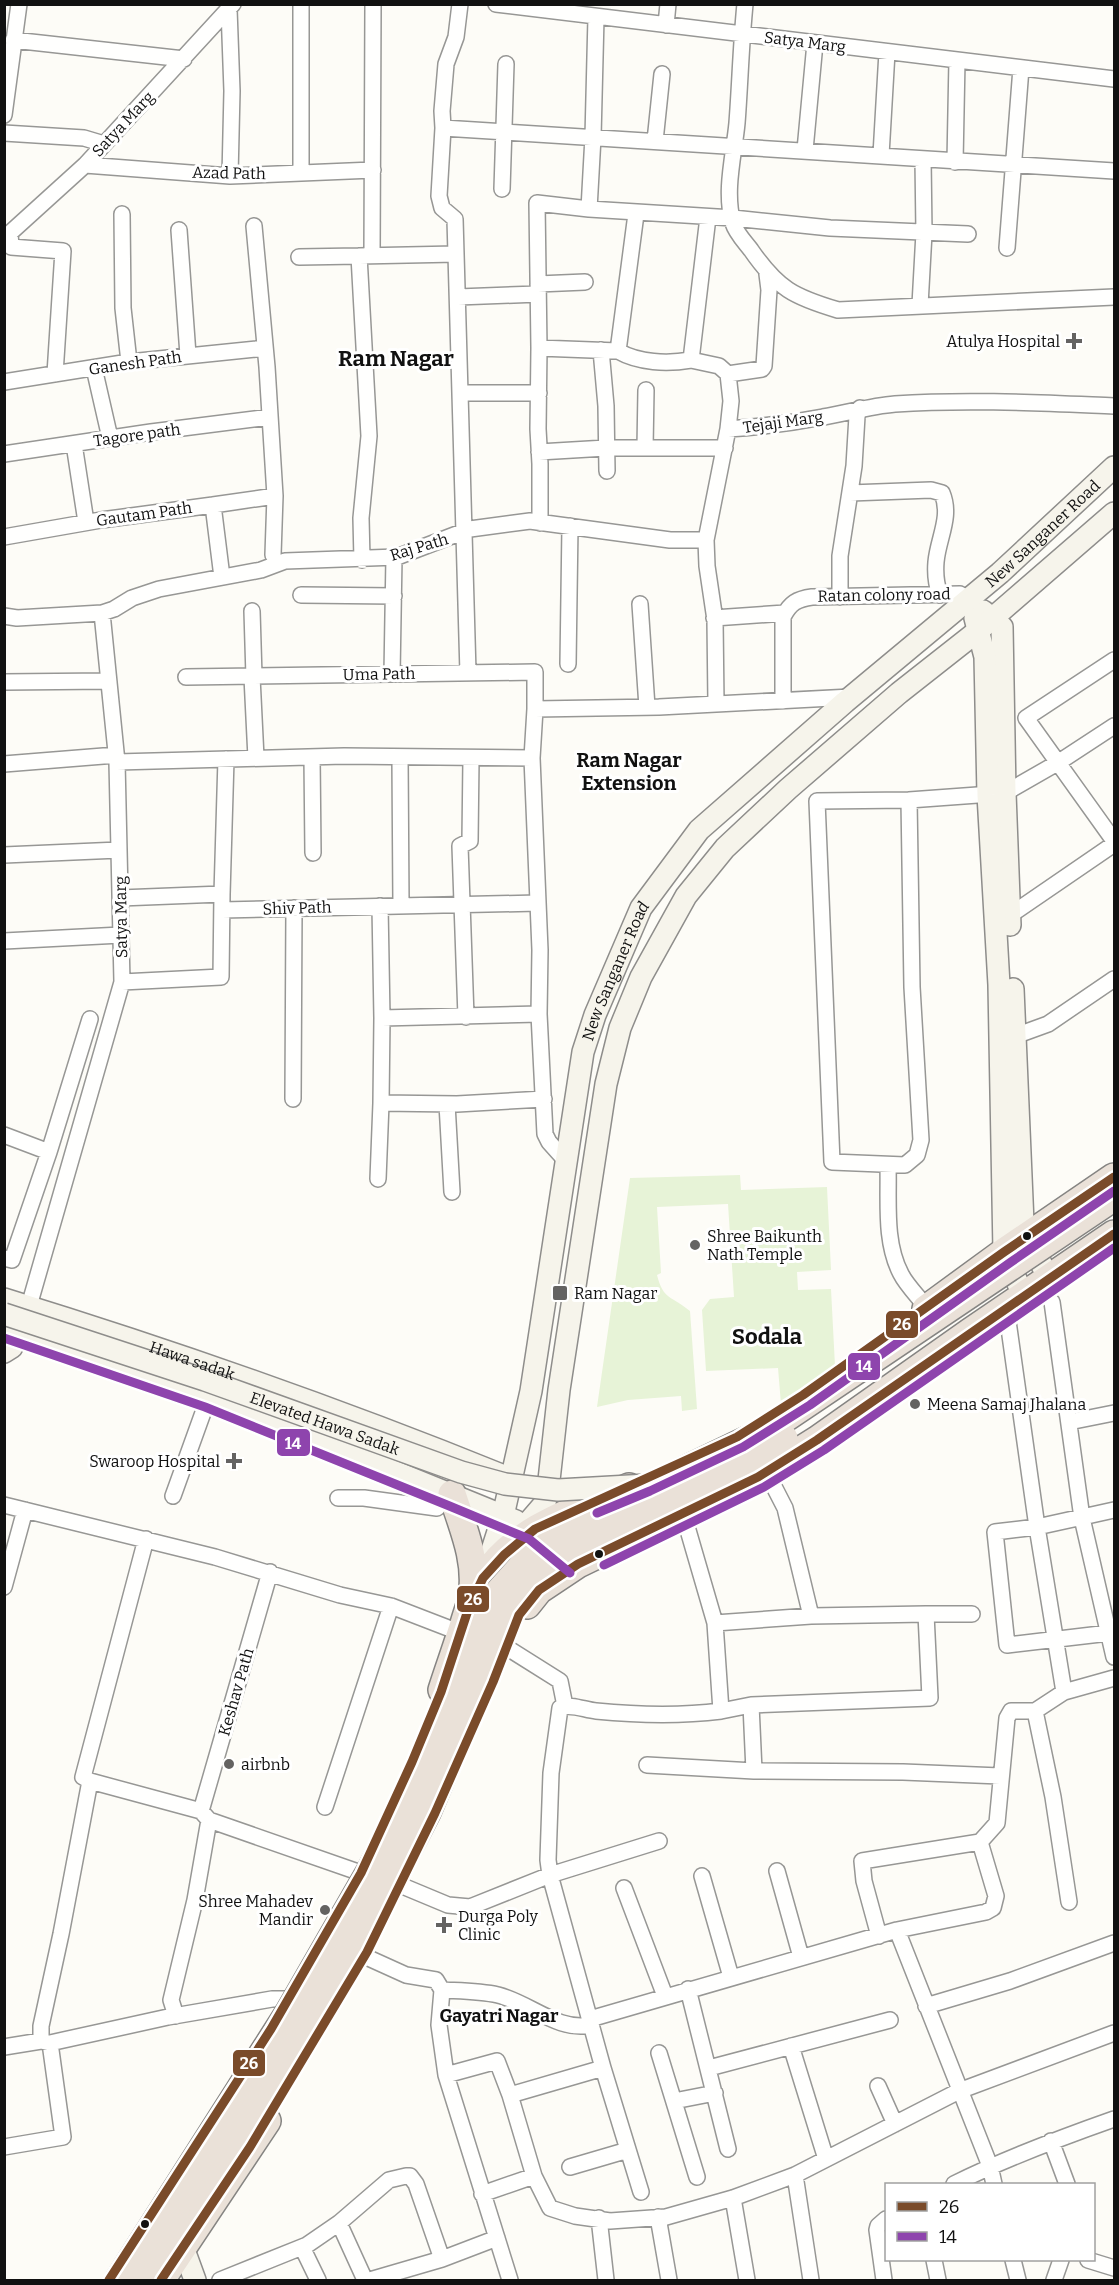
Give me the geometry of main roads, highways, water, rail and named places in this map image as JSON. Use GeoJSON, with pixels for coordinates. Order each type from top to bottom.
{"type":"FeatureCollection","features":[{"type":"Feature","properties":{"kind":"highway"},"geometry":{"type":"LineString","coordinates":[[109,2280],[289,1999],[361,1873],[441,1692],[470,1607],[483,1578],[504,1554],[552,1510],[645,1480],[737,1437],[803,1395],[1114,1177]]}},
{"type":"Feature","properties":{"kind":"highway"},"geometry":{"type":"LineString","coordinates":[[119,2280],[290,2012],[372,1870],[423,1769],[462,1666],[496,1595],[542,1547],[573,1527],[766,1431],[1114,1197]]}},
{"type":"Feature","properties":{"kind":"highway"},"geometry":{"type":"LineString","coordinates":[[145,2280],[240,2138],[356,1950],[427,1812],[512,1609],[531,1583],[555,1559],[756,1457],[1114,1218]]}},
{"type":"Feature","properties":{"kind":"highway"},"geometry":{"type":"LineString","coordinates":[[161,2280],[250,2147],[364,1956],[435,1813],[519,1615],[539,1590],[589,1559],[766,1471],[817,1440],[1015,1301],[1050,1290],[1114,1234]]}},
{"type":"Feature","properties":{"kind":"highway"},"geometry":{"type":"LineString","coordinates":[[452,1494],[470,1549],[474,1582],[470,1607]]}},
{"type":"Feature","properties":{"kind":"main road","name":"New Sanganer Road"},"geometry":{"type":"LineString","coordinates":[[483,1578],[503,1516],[531,1391],[583,1052],[595,1015],[641,908],[699,830],[1015,560],[1114,467]]}},
{"type":"Feature","properties":{"kind":"main road","name":"New Sanganer Road"},"geometry":{"type":"LineString","coordinates":[[552,1510],[559,1390],[606,1084],[621,1028],[641,977],[686,896],[725,848],[788,789],[1114,513]]}},
{"type":"Feature","properties":{"kind":"main road","name":"New Sanganer Road"},"geometry":{"type":"LineString","coordinates":[[969,599],[985,624],[985,657],[996,794],[1009,916],[1023,1223],[1050,1290]]}},
{"type":"Feature","properties":{"kind":"main road","name":"New Sanganer Road"},"geometry":{"type":"LineString","coordinates":[[996,794],[1004,1252],[1015,1301]]}},
{"type":"Feature","properties":{"kind":"main road","name":"Hawa sadak"},"geometry":{"type":"LineString","coordinates":[[4,1299],[119,1335],[311,1402],[423,1443],[511,1479]]}},
{"type":"Feature","properties":{"kind":"main road"},"geometry":{"type":"LineString","coordinates":[[4,1352],[12,1347],[9,1323],[29,1306]]}},
{"type":"Feature","properties":{"kind":"main road","name":"Hawa sadak"},"geometry":{"type":"LineString","coordinates":[[9,1323],[209,1396],[452,1494],[531,1527],[589,1559]]}},
{"type":"Feature","properties":{"kind":"main road","name":"Elevated Hawa Sadak"},"geometry":{"type":"LineString","coordinates":[[9,1323],[206,1380],[461,1472],[505,1484],[558,1490],[654,1485]]}},
{"type":"Feature","properties":{"kind":"main road"},"geometry":{"type":"LineString","coordinates":[[511,1479],[552,1510],[589,1559]]}},
{"type":"Feature","properties":{"kind":"main road"},"geometry":{"type":"LineString","coordinates":[[152,2216],[183,2247],[195,2280]]}},
{"type":"Feature","properties":{"kind":"place","name":"Atulya Hospital"},"geometry":{"type":"Point","coordinates":[1074,341]}},
{"type":"Feature","properties":{"kind":"place","name":"Shree Baikunth Nath Temple"},"geometry":{"type":"Point","coordinates":[695,1245]}},
{"type":"Feature","properties":{"kind":"place","name":"Ram Nagar"},"geometry":{"type":"Point","coordinates":[560,1293]}},
{"type":"Feature","properties":{"kind":"place","name":"Meena Samaj Jhalana"},"geometry":{"type":"Point","coordinates":[915,1404]}},
{"type":"Feature","properties":{"kind":"place","name":"Swaroop Hospital"},"geometry":{"type":"Point","coordinates":[234,1461]}},
{"type":"Feature","properties":{"kind":"place","name":"airbnb"},"geometry":{"type":"Point","coordinates":[229,1764]}},
{"type":"Feature","properties":{"kind":"place","name":"Shree Mahadev Mandir"},"geometry":{"type":"Point","coordinates":[325,1910]}},
{"type":"Feature","properties":{"kind":"place","name":"Durga Poly Clinic"},"geometry":{"type":"Point","coordinates":[444,1925]}},
{"type":"Feature","properties":{"kind":"district","name":"Ram Nagar"},"geometry":{"type":"Point","coordinates":[396,358]}},
{"type":"Feature","properties":{"kind":"district","name":"Ram Nagar Extension"},"geometry":{"type":"Point","coordinates":[629,772]}},
{"type":"Feature","properties":{"kind":"district","name":"Sodala"},"geometry":{"type":"Point","coordinates":[767,1336]}},
{"type":"Feature","properties":{"kind":"district","name":"Gayatri Nagar"},"geometry":{"type":"Point","coordinates":[499,2016]}}]}
